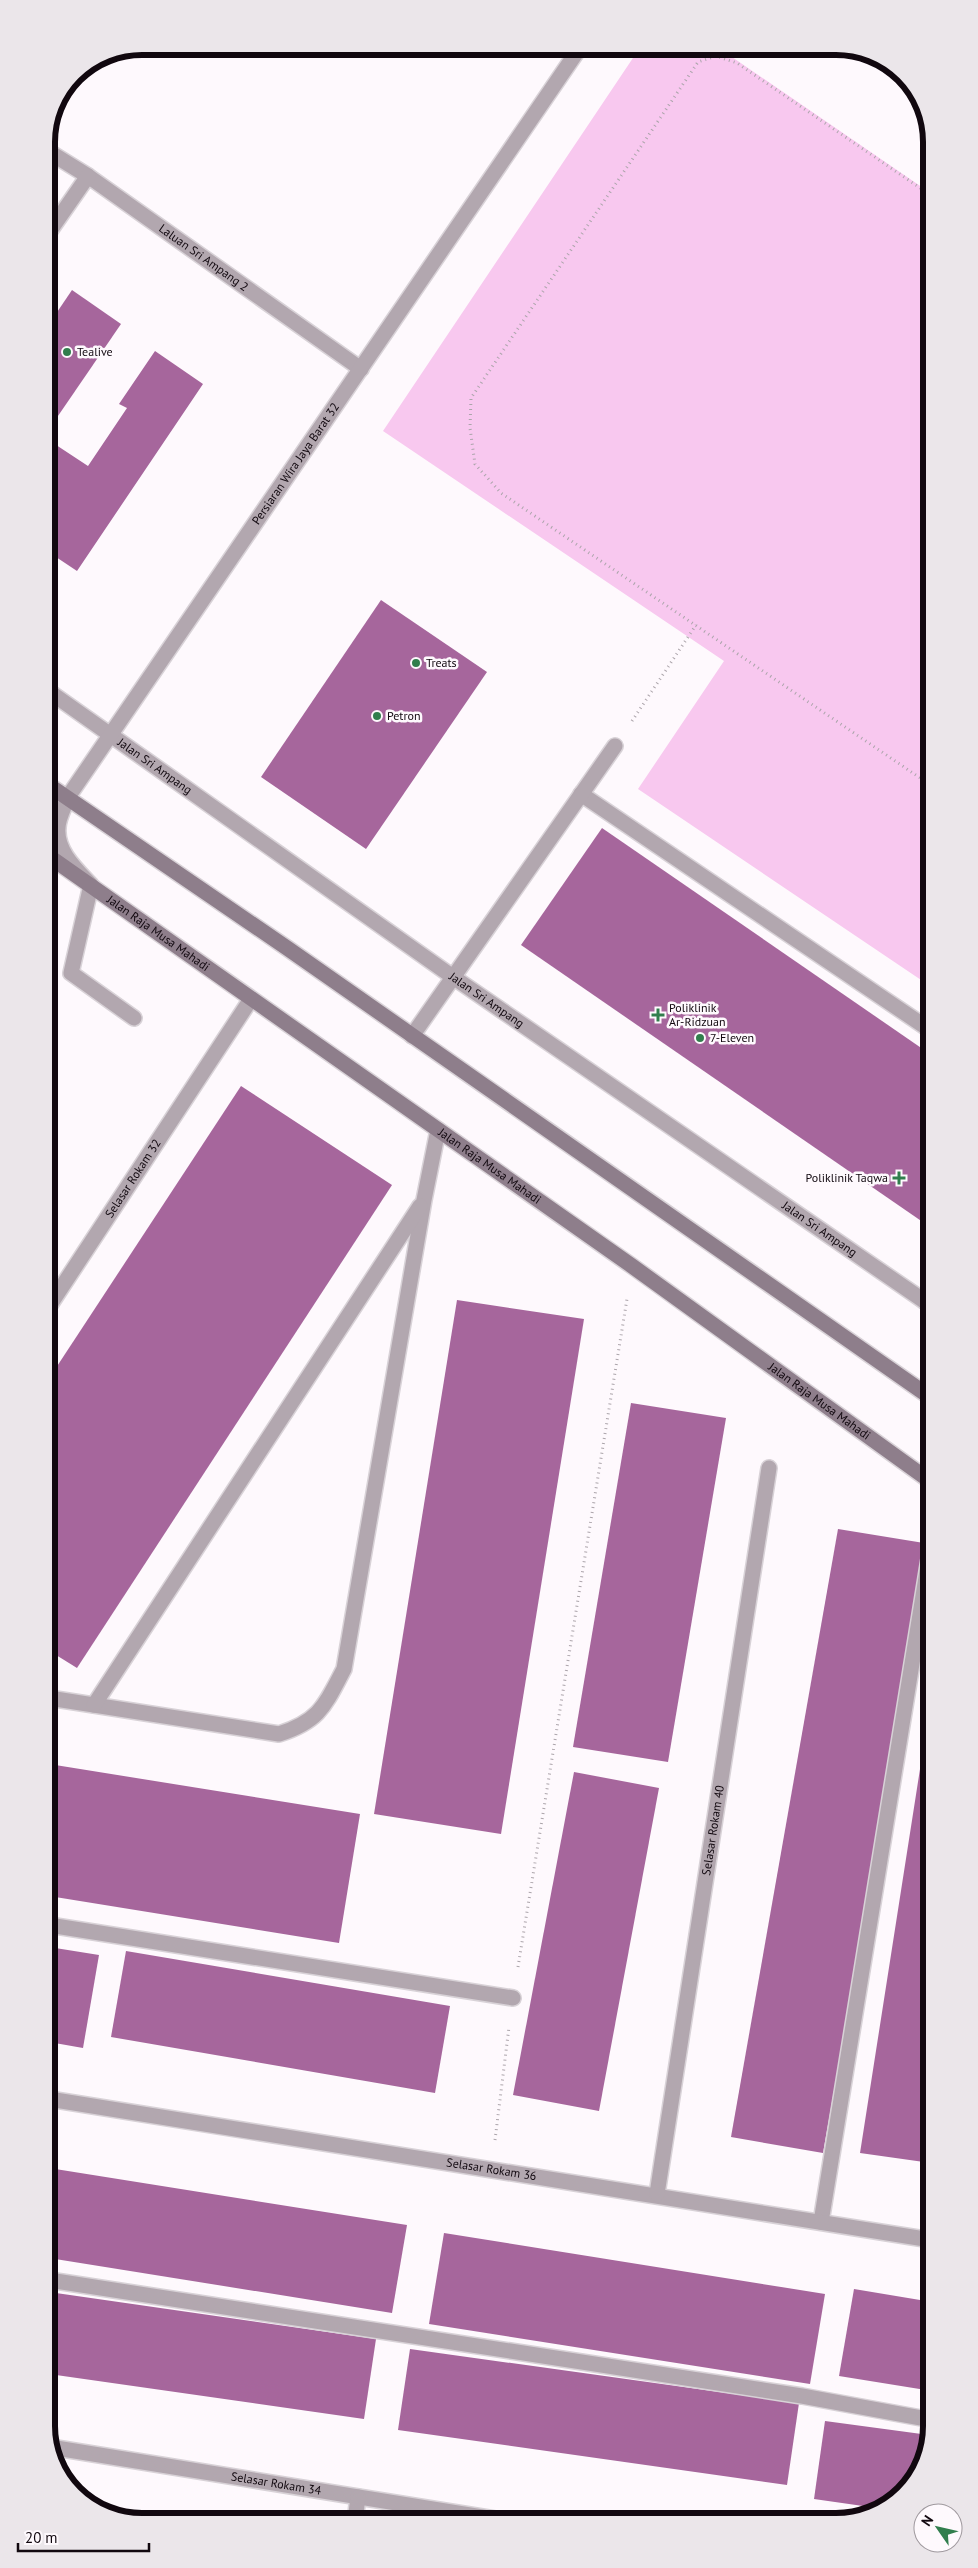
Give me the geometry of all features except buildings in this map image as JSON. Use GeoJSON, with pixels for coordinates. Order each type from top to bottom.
{"type":"FeatureCollection","features":[{"type":"Feature","properties":{"kind":"main road"},"geometry":{"type":"LineString","coordinates":[[55,789],[923,1392]]}},
{"type":"Feature","properties":{"kind":"main road","name":"Jalan Raja Musa Mahadi"},"geometry":{"type":"LineString","coordinates":[[55,860],[632,1266],[923,1476]]}},
{"type":"Feature","properties":{"kind":"street","name":"Persiaran Wira Jaya Barat 32"},"geometry":{"type":"LineString","coordinates":[[91,885],[70,862],[61,846],[58,827],[68,797],[575,55]]}},
{"type":"Feature","properties":{"kind":"street","name":"Laluan Sri Ampang 2"},"geometry":{"type":"LineString","coordinates":[[55,156],[88,176],[361,369]]}},
{"type":"Feature","properties":{"kind":"street"},"geometry":{"type":"LineString","coordinates":[[55,223],[88,176]]}},
{"type":"Feature","properties":{"kind":"street","name":"Jalan Sri Ampang"},"geometry":{"type":"LineString","coordinates":[[55,696],[453,977],[923,1296]]}},
{"type":"Feature","properties":{"kind":"street"},"geometry":{"type":"LineString","coordinates":[[412,1036],[615,746]]}},
{"type":"Feature","properties":{"kind":"street"},"geometry":{"type":"LineString","coordinates":[[581,794],[923,1025]]}},
{"type":"Feature","properties":{"kind":"street"},"geometry":{"type":"LineString","coordinates":[[91,885],[70,972],[134,1018]]}},
{"type":"Feature","properties":{"kind":"street","name":"Selasar Rokam 32"},"geometry":{"type":"LineString","coordinates":[[55,1297],[251,999]]}},
{"type":"Feature","properties":{"kind":"street"},"geometry":{"type":"LineString","coordinates":[[55,1699],[279,1734],[301,1727],[318,1714],[332,1693],[344,1669],[424,1200],[438,1130]]}},
{"type":"Feature","properties":{"kind":"street"},"geometry":{"type":"LineString","coordinates":[[94,1705],[424,1200]]}},
{"type":"Feature","properties":{"kind":"street","name":"Selasar Rokam 40"},"geometry":{"type":"LineString","coordinates":[[657,2194],[769,1468]]}},
{"type":"Feature","properties":{"kind":"street"},"geometry":{"type":"LineString","coordinates":[[821,2222],[923,1596]]}},
{"type":"Feature","properties":{"kind":"street"},"geometry":{"type":"LineString","coordinates":[[55,1926],[513,1998]]}},
{"type":"Feature","properties":{"kind":"street","name":"Selasar Rokam 36"},"geometry":{"type":"LineString","coordinates":[[55,2100],[491,2170],[657,2194],[923,2239]]}},
{"type":"Feature","properties":{"kind":"street"},"geometry":{"type":"LineString","coordinates":[[55,2281],[802,2396],[923,2418]]}},
{"type":"Feature","properties":{"kind":"street","name":"Selasar Rokam 34"},"geometry":{"type":"LineString","coordinates":[[58,2448],[457,2513]]}},
{"type":"Feature","properties":{"kind":"street"},"geometry":{"type":"LineString","coordinates":[[356,2513],[358,2497]]}},
{"type":"Feature","properties":{"kind":"path"},"geometry":{"type":"LineString","coordinates":[[923,191],[737,63],[716,56],[698,62],[471,398],[470,428],[475,464],[501,493],[923,780]]}},
{"type":"Feature","properties":{"kind":"path"},"geometry":{"type":"LineString","coordinates":[[615,746],[696,625]]}},
{"type":"Feature","properties":{"kind":"path"},"geometry":{"type":"LineString","coordinates":[[491,2170],[513,1998],[632,1266]]}},
{"type":"Feature","properties":{"kind":"shaded area"},"geometry":{"type":"Polygon","coordinates":[[[635,55],[729,55],[923,188],[923,981],[638,789],[724,661],[383,431],[635,55]]]}},
{"type":"Feature","properties":{"kind":"place","name":"Tealive"},"geometry":{"type":"Point","coordinates":[67,352]}},
{"type":"Feature","properties":{"kind":"place","name":"Treats"},"geometry":{"type":"Point","coordinates":[416,663]}},
{"type":"Feature","properties":{"kind":"place","name":"Petron"},"geometry":{"type":"Point","coordinates":[377,716]}},
{"type":"Feature","properties":{"kind":"place","name":"Poliklinik Ar-Ridzuan"},"geometry":{"type":"Point","coordinates":[658,1015]}},
{"type":"Feature","properties":{"kind":"place","name":"7-Eleven"},"geometry":{"type":"Point","coordinates":[700,1038]}},
{"type":"Feature","properties":{"kind":"place","name":"Poliklinik Taqwa"},"geometry":{"type":"Point","coordinates":[899,1178]}}]}
